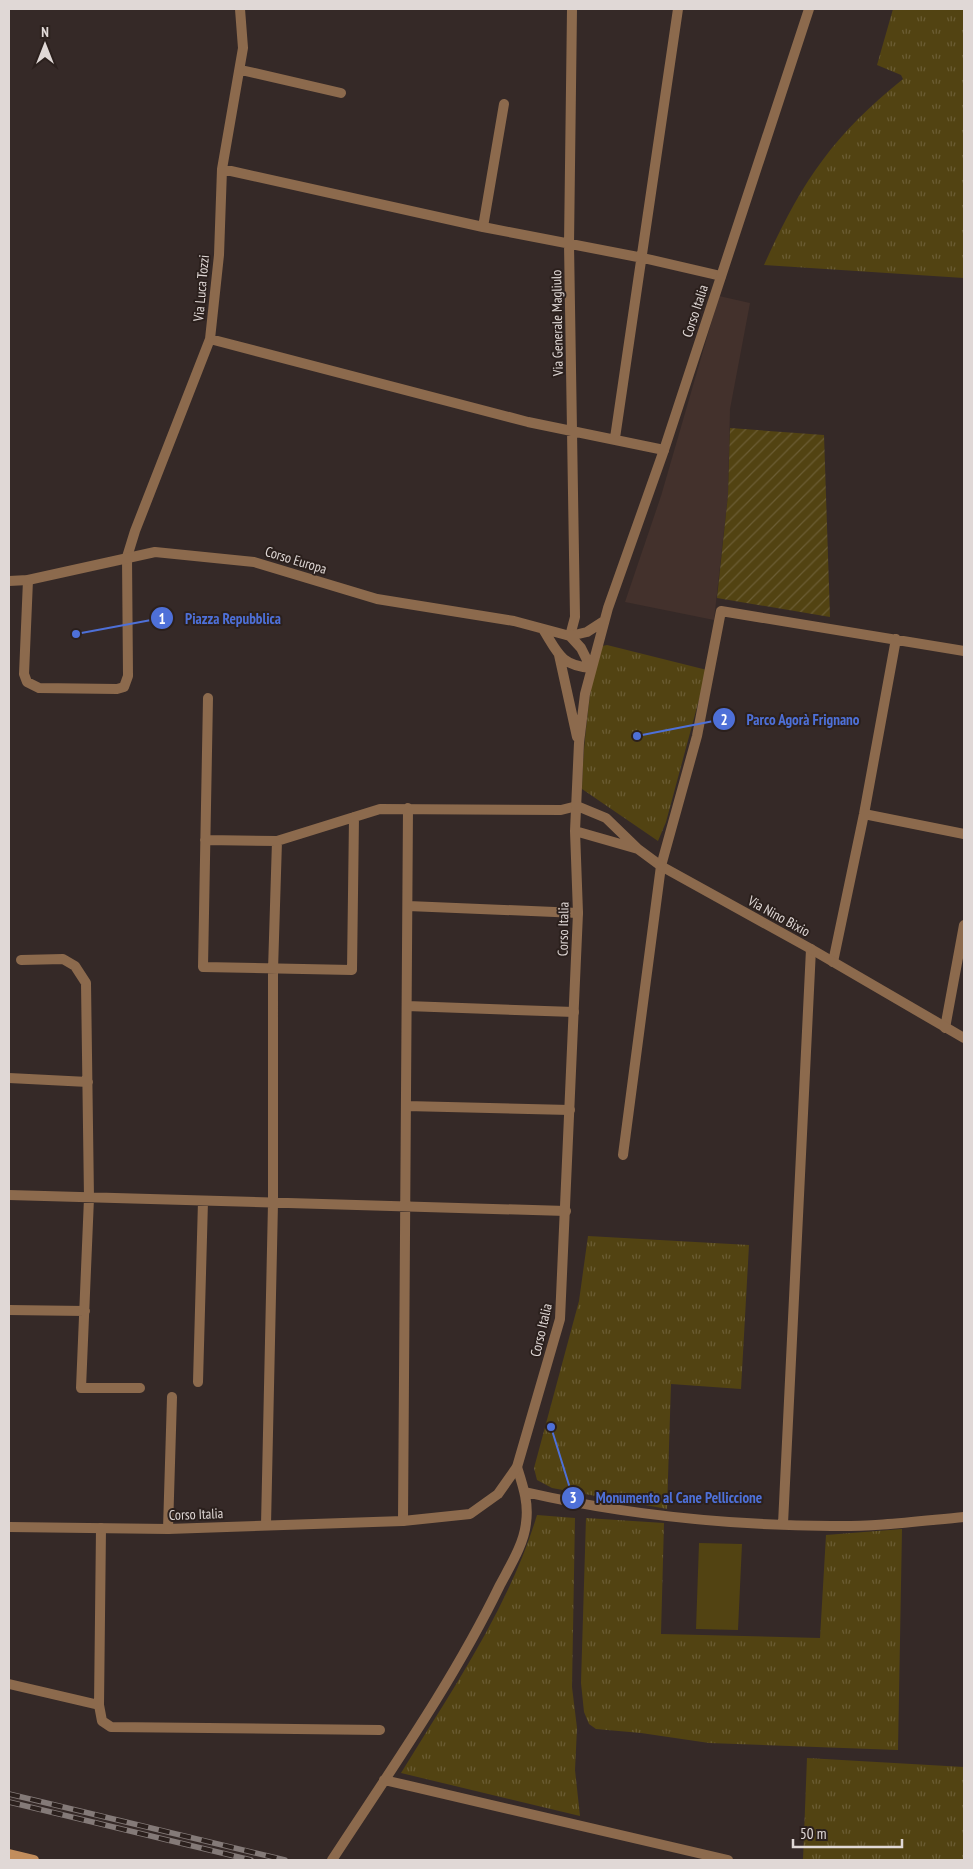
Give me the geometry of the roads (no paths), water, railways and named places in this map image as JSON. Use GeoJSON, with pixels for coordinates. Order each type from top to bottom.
{"type":"FeatureCollection","features":[{"type":"Feature","properties":{"kind":"main road"},"geometry":{"type":"LineString","coordinates":[[9,1854],[22,1859],[34,1860]]}},
{"type":"Feature","properties":{"kind":"street","name":"Via Luca Tozzi"},"geometry":{"type":"LineString","coordinates":[[28,580],[24,674],[27,682],[39,688],[120,688],[126,684],[128,676],[127,557],[135,531],[210,339],[219,255],[222,169],[241,70],[243,48],[240,9]]}},
{"type":"Feature","properties":{"kind":"street","name":"Via Generale Magliulo"},"geometry":{"type":"LineString","coordinates":[[570,636],[575,617],[569,244],[572,9]]}},
{"type":"Feature","properties":{"kind":"street"},"geometry":{"type":"LineString","coordinates":[[615,438],[643,258],[678,9]]}},
{"type":"Feature","properties":{"kind":"street","name":"Corso Italia"},"geometry":{"type":"LineString","coordinates":[[9,1527],[168,1529],[403,1521],[470,1514],[498,1494],[517,1467],[560,1319],[578,913],[576,831],[579,743],[591,668],[604,622],[664,450],[809,9]]}},
{"type":"Feature","properties":{"kind":"street"},"geometry":{"type":"LineString","coordinates":[[241,70],[342,93]]}},
{"type":"Feature","properties":{"kind":"street"},"geometry":{"type":"LineString","coordinates":[[483,227],[504,104]]}},
{"type":"Feature","properties":{"kind":"street"},"geometry":{"type":"LineString","coordinates":[[222,169],[483,227],[643,258],[721,276]]}},
{"type":"Feature","properties":{"kind":"street"},"geometry":{"type":"LineString","coordinates":[[210,339],[519,420],[615,438],[664,450]]}},
{"type":"Feature","properties":{"kind":"street","name":"Corso Europa"},"geometry":{"type":"LineString","coordinates":[[9,581],[28,580],[155,552],[254,562],[377,599],[514,622],[543,629]]}},
{"type":"Feature","properties":{"kind":"street"},"geometry":{"type":"LineString","coordinates":[[623,1155],[661,866],[697,736],[721,611],[964,651]]}},
{"type":"Feature","properties":{"kind":"street"},"geometry":{"type":"LineString","coordinates":[[543,629],[570,636],[587,632],[604,622]]}},
{"type":"Feature","properties":{"kind":"street"},"geometry":{"type":"LineString","coordinates":[[543,629],[559,655],[579,743]]}},
{"type":"Feature","properties":{"kind":"street"},"geometry":{"type":"LineString","coordinates":[[570,636],[581,648],[591,668]]}},
{"type":"Feature","properties":{"kind":"street"},"geometry":{"type":"LineString","coordinates":[[833,962],[864,814],[896,639]]}},
{"type":"Feature","properties":{"kind":"street"},"geometry":{"type":"LineString","coordinates":[[559,655],[574,666],[591,668]]}},
{"type":"Feature","properties":{"kind":"street"},"geometry":{"type":"LineString","coordinates":[[208,698],[203,967],[273,970],[352,970],[354,817]]}},
{"type":"Feature","properties":{"kind":"street"},"geometry":{"type":"LineString","coordinates":[[205,840],[277,841],[380,809],[561,810],[577,806],[606,818],[638,849]]}},
{"type":"Feature","properties":{"kind":"street"},"geometry":{"type":"LineString","coordinates":[[403,1521],[407,1207],[408,808]]}},
{"type":"Feature","properties":{"kind":"street"},"geometry":{"type":"LineString","coordinates":[[864,814],[964,834]]}},
{"type":"Feature","properties":{"kind":"street","name":"Via Nino Bixio"},"geometry":{"type":"LineString","coordinates":[[576,831],[638,849],[661,866],[811,949],[964,1038]]}},
{"type":"Feature","properties":{"kind":"street"},"geometry":{"type":"LineString","coordinates":[[266,1525],[273,1203],[273,970],[277,841]]}},
{"type":"Feature","properties":{"kind":"street"},"geometry":{"type":"LineString","coordinates":[[408,906],[578,913]]}},
{"type":"Feature","properties":{"kind":"street"},"geometry":{"type":"LineString","coordinates":[[944,1028],[964,926]]}},
{"type":"Feature","properties":{"kind":"street"},"geometry":{"type":"LineString","coordinates":[[783,1524],[811,949]]}},
{"type":"Feature","properties":{"kind":"street"},"geometry":{"type":"LineString","coordinates":[[21,960],[63,960],[75,966],[86,983],[89,1198],[81,1388],[140,1388]]}},
{"type":"Feature","properties":{"kind":"street"},"geometry":{"type":"LineString","coordinates":[[407,1006],[574,1012]]}},
{"type":"Feature","properties":{"kind":"street"},"geometry":{"type":"LineString","coordinates":[[9,1078],[88,1082]]}},
{"type":"Feature","properties":{"kind":"street"},"geometry":{"type":"LineString","coordinates":[[406,1106],[570,1110]]}},
{"type":"Feature","properties":{"kind":"street"},"geometry":{"type":"LineString","coordinates":[[9,1195],[566,1212]]}},
{"type":"Feature","properties":{"kind":"street"},"geometry":{"type":"LineString","coordinates":[[198,1382],[203,1201]]}},
{"type":"Feature","properties":{"kind":"street"},"geometry":{"type":"LineString","coordinates":[[9,1310],[85,1312]]}},
{"type":"Feature","properties":{"kind":"street"},"geometry":{"type":"LineString","coordinates":[[168,1529],[172,1396]]}},
{"type":"Feature","properties":{"kind":"street"},"geometry":{"type":"LineString","coordinates":[[332,1860],[472,1639],[519,1546],[526,1524],[527,1504],[517,1467]]}},
{"type":"Feature","properties":{"kind":"street"},"geometry":{"type":"LineString","coordinates":[[525,1492],[586,1506],[668,1518],[832,1526],[964,1517]]}},
{"type":"Feature","properties":{"kind":"street"},"geometry":{"type":"LineString","coordinates":[[101,1528],[98,1705],[102,1721],[111,1727],[380,1730]]}},
{"type":"Feature","properties":{"kind":"street"},"geometry":{"type":"LineString","coordinates":[[9,1684],[98,1705]]}},
{"type":"Feature","properties":{"kind":"street"},"geometry":{"type":"LineString","coordinates":[[384,1780],[728,1860]]}},
{"type":"Feature","properties":{"kind":"railway"},"geometry":{"type":"LineString","coordinates":[[9,1794],[285,1860]]}},
{"type":"Feature","properties":{"kind":"railway"},"geometry":{"type":"LineString","coordinates":[[9,1802],[251,1860]]}},
{"type":"Feature","properties":{"kind":"place","name":"Piazza Repubblica"},"geometry":{"type":"Point","coordinates":[76,634]}},
{"type":"Feature","properties":{"kind":"place","name":"Parco Agorà Frignano"},"geometry":{"type":"Point","coordinates":[637,736]}},
{"type":"Feature","properties":{"kind":"place","name":"Monumento al Cane Pelliccione"},"geometry":{"type":"Point","coordinates":[551,1427]}}]}
